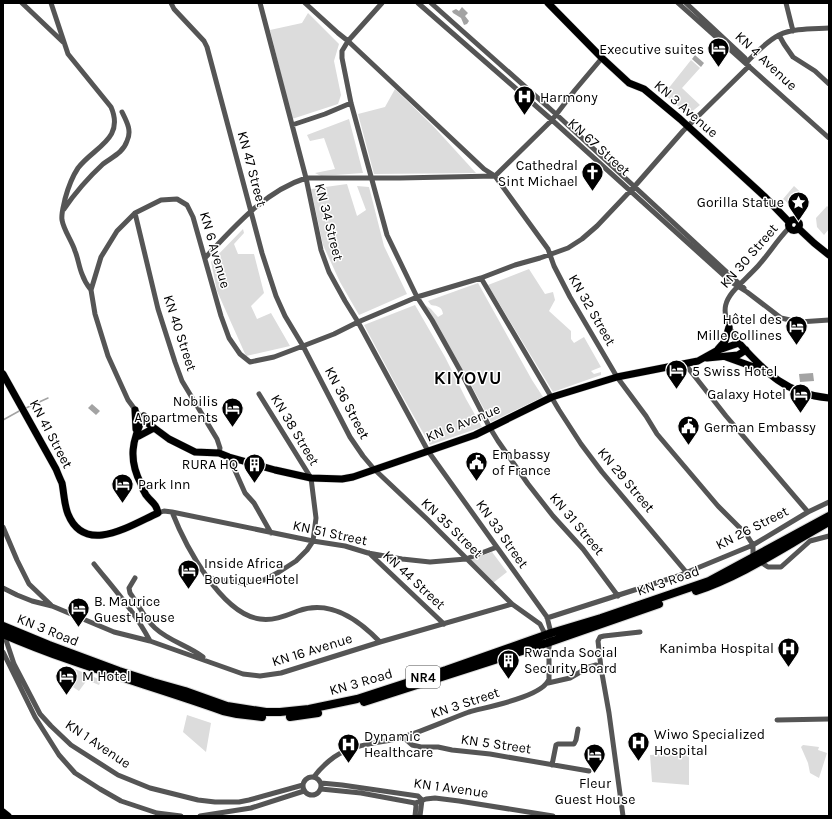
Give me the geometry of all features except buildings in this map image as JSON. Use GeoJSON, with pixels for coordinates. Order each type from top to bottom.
{"type":"FeatureCollection","features":[{"type":"Feature","properties":{"kind":"highway","name":"KN 3 Road"},"geometry":{"type":"LineString","coordinates":[[548,640],[601,618],[709,581],[829,516]]}},
{"type":"Feature","properties":{"kind":"highway","name":"KN 3 Road"},"geometry":{"type":"LineString","coordinates":[[3,631],[61,657],[117,677],[223,711],[272,718],[304,715],[358,704],[709,587],[742,573],[829,522]]}},
{"type":"Feature","properties":{"kind":"main road","name":"KN 3 Avenue"},"geometry":{"type":"LineString","coordinates":[[548,3],[629,83],[644,89],[764,196],[789,225]]}},
{"type":"Feature","properties":{"kind":"main road"},"geometry":{"type":"LineString","coordinates":[[789,225],[794,230],[798,228],[829,255]]}},
{"type":"Feature","properties":{"kind":"main road"},"geometry":{"type":"LineString","coordinates":[[716,351],[725,341],[729,327]]}},
{"type":"Feature","properties":{"kind":"main road"},"geometry":{"type":"LineString","coordinates":[[739,343],[767,372],[782,384],[806,394],[829,398]]}},
{"type":"Feature","properties":{"kind":"main road","name":"KN 6 Avenue"},"geometry":{"type":"LineString","coordinates":[[705,358],[716,351],[739,343]]}},
{"type":"Feature","properties":{"kind":"main road","name":"KN 6 Avenue"},"geometry":{"type":"LineString","coordinates":[[144,419],[169,438],[195,452],[219,453],[275,470],[310,478],[342,479],[353,477],[490,428],[552,397],[617,377],[685,364],[705,358],[738,355],[746,350]]}},
{"type":"Feature","properties":{"kind":"main road"},"geometry":{"type":"LineString","coordinates":[[726,357],[767,372]]}},
{"type":"Feature","properties":{"kind":"main road","name":"KN 41 Street"},"geometry":{"type":"LineString","coordinates":[[3,374],[39,436],[56,469],[62,483],[67,512],[76,526],[83,532],[89,534],[108,535],[158,513]]}},
{"type":"Feature","properties":{"kind":"main road"},"geometry":{"type":"LineString","coordinates":[[135,410],[137,435],[135,456],[133,461],[135,473],[146,495],[157,506],[158,513]]}},
{"type":"Feature","properties":{"kind":"main road"},"geometry":{"type":"LineString","coordinates":[[137,435],[144,419]]}},
{"type":"Feature","properties":{"kind":"main road","name":"KN 6 Avenue"},"geometry":{"type":"LineString","coordinates":[[144,419],[177,439],[205,452]]}},
{"type":"Feature","properties":{"kind":"main road"},"geometry":{"type":"LineString","coordinates":[[137,435],[154,428]]}},
{"type":"Feature","properties":{"kind":"main road"},"geometry":{"type":"LineString","coordinates":[[3,812],[8,816]]}},
{"type":"Feature","properties":{"kind":"street"},"geometry":{"type":"LineString","coordinates":[[22,3],[64,43]]}},
{"type":"Feature","properties":{"kind":"street"},"geometry":{"type":"LineString","coordinates":[[51,3],[68,54],[111,107],[115,122],[112,136],[90,156],[74,176],[61,212],[64,226],[76,252],[81,274],[91,290]]}},
{"type":"Feature","properties":{"kind":"street","name":"KN 47 Street"},"geometry":{"type":"LineString","coordinates":[[171,3],[174,9],[204,41],[207,47],[262,253],[276,296],[291,328],[303,346]]}},
{"type":"Feature","properties":{"kind":"street","name":"KN 34 Street"},"geometry":{"type":"LineString","coordinates":[[260,3],[306,178],[321,250],[329,272],[428,451]]}},
{"type":"Feature","properties":{"kind":"street","name":"KN 32 Street"},"geometry":{"type":"LineString","coordinates":[[305,3],[348,41],[484,169],[495,176],[550,253],[554,266],[570,298],[617,377],[646,416],[657,434],[718,506],[746,534],[753,544]]}},
{"type":"Feature","properties":{"kind":"street"},"geometry":{"type":"LineString","coordinates":[[348,41],[382,3]]}},
{"type":"Feature","properties":{"kind":"street","name":"KN 67 Street"},"geometry":{"type":"LineString","coordinates":[[418,3],[632,189],[739,286],[777,316],[786,320],[806,322],[829,320]]}},
{"type":"Feature","properties":{"kind":"street","name":"KN 67 Street"},"geometry":{"type":"LineString","coordinates":[[430,3],[557,115],[632,189]]}},
{"type":"Feature","properties":{"kind":"street","name":"KN 4 Avenue"},"geometry":{"type":"LineString","coordinates":[[678,3],[688,5],[748,63],[829,137]]}},
{"type":"Feature","properties":{"kind":"street"},"geometry":{"type":"LineString","coordinates":[[786,3],[792,30]]}},
{"type":"Feature","properties":{"kind":"street","name":"KN 6 Avenue"},"geometry":{"type":"LineString","coordinates":[[144,419],[135,410],[125,393],[108,356],[95,314],[91,290],[101,257],[117,231],[135,213],[161,200],[177,199],[187,205],[193,217],[221,316],[229,338],[240,354],[250,362],[274,357],[334,334],[417,297],[480,278],[568,248],[598,226],[683,131],[762,47],[779,35],[792,30],[829,28]]}},
{"type":"Feature","properties":{"kind":"street"},"geometry":{"type":"LineString","coordinates":[[779,35],[793,57],[808,66],[829,84]]}},
{"type":"Feature","properties":{"kind":"street","name":"KN 31 Street"},"geometry":{"type":"LineString","coordinates":[[348,41],[342,51],[342,58],[351,103],[387,235],[417,297],[432,320],[461,372],[490,428],[528,484],[553,516],[583,549],[618,596]]}},
{"type":"Feature","properties":{"kind":"street"},"geometry":{"type":"LineString","coordinates":[[205,258],[251,212],[293,182],[306,178],[495,176],[557,115],[575,90],[602,58]]}},
{"type":"Feature","properties":{"kind":"street"},"geometry":{"type":"LineString","coordinates":[[292,125],[325,114],[351,103]]}},
{"type":"Feature","properties":{"kind":"street"},"geometry":{"type":"LineString","coordinates":[[61,212],[93,174],[111,158],[122,151],[128,140],[130,131],[122,112]]}},
{"type":"Feature","properties":{"kind":"street","name":"KN 40 Street"},"geometry":{"type":"LineString","coordinates":[[135,213],[158,309],[175,362],[182,381],[217,439],[220,448],[219,453]]}},
{"type":"Feature","properties":{"kind":"street","name":"KN 30 Street"},"geometry":{"type":"LineString","coordinates":[[739,343],[729,327],[725,313],[725,306],[729,296],[759,265],[789,225]]}},
{"type":"Feature","properties":{"kind":"street","name":"KN 29 Street"},"geometry":{"type":"LineString","coordinates":[[480,278],[559,410],[595,463],[687,573]]}},
{"type":"Feature","properties":{"kind":"street","name":"KN 36 Street"},"geometry":{"type":"LineString","coordinates":[[303,346],[350,437],[374,469]]}},
{"type":"Feature","properties":{"kind":"street"},"geometry":{"type":"LineString","coordinates":[[685,364],[726,416],[808,512]]}},
{"type":"Feature","properties":{"kind":"street","name":"KN 6 Avenue"},"geometry":{"type":"LineString","coordinates":[[125,393],[144,419]]}},
{"type":"Feature","properties":{"kind":"street","name":"KN 38 Street"},"geometry":{"type":"LineString","coordinates":[[260,394],[310,478]]}},
{"type":"Feature","properties":{"kind":"street","name":"KN 33 Street"},"geometry":{"type":"LineString","coordinates":[[428,451],[548,618],[548,640]]}},
{"type":"Feature","properties":{"kind":"street"},"geometry":{"type":"LineString","coordinates":[[229,457],[245,493],[254,503],[272,533]]}},
{"type":"Feature","properties":{"kind":"street","name":"KN 35 Street"},"geometry":{"type":"LineString","coordinates":[[374,469],[428,520],[512,604]]}},
{"type":"Feature","properties":{"kind":"street"},"geometry":{"type":"LineString","coordinates":[[207,578],[243,583],[264,580],[296,561],[307,550],[312,541],[316,518],[310,478]]}},
{"type":"Feature","properties":{"kind":"street","name":"KN 26 Street"},"geometry":{"type":"LineString","coordinates":[[548,618],[687,573],[753,544],[808,512],[829,502]]}},
{"type":"Feature","properties":{"kind":"street","name":"KN 51 Street"},"geometry":{"type":"LineString","coordinates":[[158,513],[164,511],[172,512],[312,541],[345,546],[368,553],[430,562],[466,559],[497,547]]}},
{"type":"Feature","properties":{"kind":"street"},"geometry":{"type":"LineString","coordinates":[[172,512],[193,557],[207,578],[232,604],[249,616],[269,620],[284,617],[311,607],[329,608],[341,613],[362,626],[380,642]]}},
{"type":"Feature","properties":{"kind":"street"},"geometry":{"type":"LineString","coordinates":[[3,527],[19,565],[29,584],[52,606]]}},
{"type":"Feature","properties":{"kind":"street"},"geometry":{"type":"LineString","coordinates":[[753,544],[753,557],[768,567],[781,567],[810,541],[829,536]]}},
{"type":"Feature","properties":{"kind":"street","name":"KN 44 Street"},"geometry":{"type":"LineString","coordinates":[[368,553],[444,624]]}},
{"type":"Feature","properties":{"kind":"street"},"geometry":{"type":"LineString","coordinates":[[94,564],[124,600],[143,627],[150,641]]}},
{"type":"Feature","properties":{"kind":"street"},"geometry":{"type":"LineString","coordinates":[[135,578],[131,582],[129,588],[130,593],[155,628],[196,652],[207,661]]}},
{"type":"Feature","properties":{"kind":"street","name":"KN 16 Avenue"},"geometry":{"type":"LineString","coordinates":[[3,588],[32,601],[52,606],[114,632],[150,641],[247,675],[270,675],[307,666],[380,642],[512,604]]}},
{"type":"Feature","properties":{"kind":"street"},"geometry":{"type":"LineString","coordinates":[[512,604],[537,621],[548,640],[548,683]]}},
{"type":"Feature","properties":{"kind":"street","name":"KN 1 Avenue"},"geometry":{"type":"LineString","coordinates":[[3,631],[14,664],[40,714],[71,745],[118,775],[150,788],[198,800],[215,802],[239,802],[302,785]]}},
{"type":"Feature","properties":{"kind":"street"},"geometry":{"type":"LineString","coordinates":[[623,816],[598,641],[600,637],[604,636],[640,632]]}},
{"type":"Feature","properties":{"kind":"street","name":"KN 1 Avenue"},"geometry":{"type":"LineString","coordinates":[[3,652],[35,718],[59,755],[75,773],[121,801],[147,811],[181,816]]}},
{"type":"Feature","properties":{"kind":"street","name":"KN 3 Street"},"geometry":{"type":"LineString","coordinates":[[314,777],[317,772],[332,759],[346,750],[360,745],[403,737],[470,712],[500,705],[528,695],[548,683],[570,678],[588,667],[596,665],[601,668]]}},
{"type":"Feature","properties":{"kind":"street"},"geometry":{"type":"LineString","coordinates":[[777,720],[829,719]]}},
{"type":"Feature","properties":{"kind":"street"},"geometry":{"type":"LineString","coordinates":[[552,765],[556,745],[574,744],[578,729]]}},
{"type":"Feature","properties":{"kind":"street","name":"KN 5 Street"},"geometry":{"type":"LineString","coordinates":[[403,737],[412,745],[421,748],[438,747],[490,754],[589,771]]}},
{"type":"Feature","properties":{"kind":"street"},"geometry":{"type":"LineString","coordinates":[[314,777],[317,778],[321,786],[318,794],[312,796],[304,791],[302,785],[305,779],[314,777]]}},
{"type":"Feature","properties":{"kind":"street","name":"KN 1 Avenue"},"geometry":{"type":"LineString","coordinates":[[321,786],[342,784],[418,796],[422,800],[429,798],[459,801],[553,816]]}},
{"type":"Feature","properties":{"kind":"street","name":"KN 1 Avenue"},"geometry":{"type":"LineString","coordinates":[[321,786],[415,803]]}},
{"type":"Feature","properties":{"kind":"street"},"geometry":{"type":"LineString","coordinates":[[200,816],[251,808],[304,791]]}},
{"type":"Feature","properties":{"kind":"street"},"geometry":{"type":"LineString","coordinates":[[415,816],[415,803],[422,800]]}},
{"type":"Feature","properties":{"kind":"street"},"geometry":{"type":"LineString","coordinates":[[420,816],[422,800]]}},
{"type":"Feature","properties":{"kind":"shaded area"},"geometry":{"type":"Polygon","coordinates":[[[462,7],[468,13],[465,16],[469,21],[464,25],[461,18],[452,11],[456,9],[459,11],[462,7]]]}},
{"type":"Feature","properties":{"kind":"shaded area"},"geometry":{"type":"Polygon","coordinates":[[[308,13],[339,44],[334,61],[341,95],[338,104],[292,119],[270,30],[302,23],[308,13]]]}},
{"type":"Feature","properties":{"kind":"shaded area"},"geometry":{"type":"Polygon","coordinates":[[[695,55],[704,63],[701,67],[692,59],[695,55]]]}},
{"type":"Feature","properties":{"kind":"shaded area"},"geometry":{"type":"Polygon","coordinates":[[[691,60],[700,68],[682,88],[700,105],[687,114],[664,94],[691,60]]]}},
{"type":"Feature","properties":{"kind":"shaded area"},"geometry":{"type":"Polygon","coordinates":[[[395,89],[434,127],[476,173],[374,174],[358,114],[385,107],[395,89]]]}},
{"type":"Feature","properties":{"kind":"shaded area"},"geometry":{"type":"Polygon","coordinates":[[[349,119],[363,173],[321,176],[315,173],[335,169],[324,138],[310,141],[307,135],[349,119]]]}},
{"type":"Feature","properties":{"kind":"shaded area"},"geometry":{"type":"Polygon","coordinates":[[[347,184],[357,216],[366,210],[357,186],[369,187],[384,246],[407,294],[359,315],[340,282],[323,245],[311,189],[347,184]]]}},
{"type":"Feature","properties":{"kind":"shaded area"},"geometry":{"type":"Polygon","coordinates":[[[794,186],[810,201],[802,209],[795,209],[783,199],[794,186]]]}},
{"type":"Feature","properties":{"kind":"shaded area"},"geometry":{"type":"Polygon","coordinates":[[[827,206],[829,208],[829,229],[824,235],[817,227],[816,218],[827,206]]]}},
{"type":"Feature","properties":{"kind":"shaded area"},"geometry":{"type":"Polygon","coordinates":[[[243,229],[244,233],[234,244],[238,254],[254,254],[264,293],[251,306],[257,319],[271,313],[290,346],[246,356],[217,291],[211,262],[243,229]]]}},
{"type":"Feature","properties":{"kind":"shaded area"},"geometry":{"type":"Polygon","coordinates":[[[529,269],[545,294],[553,292],[555,300],[549,311],[571,331],[571,339],[574,343],[584,337],[601,367],[591,371],[594,374],[601,372],[601,375],[553,392],[488,285],[529,269]]]}},
{"type":"Feature","properties":{"kind":"shaded area"},"geometry":{"type":"Polygon","coordinates":[[[478,283],[543,397],[491,422],[470,383],[475,379],[470,373],[464,374],[425,305],[438,317],[443,314],[441,308],[431,305],[428,301],[478,283]]]}},
{"type":"Feature","properties":{"kind":"shaded area"},"geometry":{"type":"Polygon","coordinates":[[[415,305],[445,357],[482,427],[430,445],[364,325],[415,305]]]}},
{"type":"Feature","properties":{"kind":"shaded area"},"geometry":{"type":"Polygon","coordinates":[[[813,373],[814,381],[800,382],[799,374],[813,373]]]}},
{"type":"Feature","properties":{"kind":"shaded area"},"geometry":{"type":"Polygon","coordinates":[[[92,404],[100,411],[96,415],[88,408],[92,404]]]}},
{"type":"Feature","properties":{"kind":"shaded area"},"geometry":{"type":"Polygon","coordinates":[[[492,552],[507,572],[493,583],[471,560],[492,552]]]}},
{"type":"Feature","properties":{"kind":"shaded area"},"geometry":{"type":"Polygon","coordinates":[[[68,666],[101,680],[99,685],[87,680],[79,691],[58,677],[68,666]]]}},
{"type":"Feature","properties":{"kind":"shaded area"},"geometry":{"type":"Polygon","coordinates":[[[187,715],[211,723],[206,752],[183,732],[187,715]]]}},
{"type":"Feature","properties":{"kind":"shaded area"},"geometry":{"type":"Polygon","coordinates":[[[803,745],[819,747],[818,750],[827,753],[819,778],[810,773],[808,763],[801,747],[803,745]]]}},
{"type":"Feature","properties":{"kind":"shaded area"},"geometry":{"type":"Polygon","coordinates":[[[679,753],[689,754],[689,785],[652,782],[650,755],[679,753]]]}},
{"type":"Feature","properties":{"kind":"waterway"},"geometry":{"type":"LineString","coordinates":[[26,408],[48,398]]}},
{"type":"Feature","properties":{"kind":"waterway"},"geometry":{"type":"LineString","coordinates":[[3,420],[21,410]]}},
{"type":"Feature","properties":{"kind":"place","name":"Executive suites"},"geometry":{"type":"Point","coordinates":[719,68]}},
{"type":"Feature","properties":{"kind":"place","name":"Harmony"},"geometry":{"type":"Point","coordinates":[524,116]}},
{"type":"Feature","properties":{"kind":"place","name":"Cathedral Sint Michael"},"geometry":{"type":"Point","coordinates":[593,192]}},
{"type":"Feature","properties":{"kind":"place","name":"Gorilla Statue"},"geometry":{"type":"Point","coordinates":[799,222]}},
{"type":"Feature","properties":{"kind":"place","name":"Hôtel des Mille Collines"},"geometry":{"type":"Point","coordinates":[797,346]}},
{"type":"Feature","properties":{"kind":"place","name":"5 Swiss Hotel"},"geometry":{"type":"Point","coordinates":[676,390]}},
{"type":"Feature","properties":{"kind":"place","name":"Galaxy Hotel"},"geometry":{"type":"Point","coordinates":[801,414]}},
{"type":"Feature","properties":{"kind":"place","name":"Nobilis Appartments"},"geometry":{"type":"Point","coordinates":[233,428]}},
{"type":"Feature","properties":{"kind":"place","name":"German Embassy"},"geometry":{"type":"Point","coordinates":[688,446]}},
{"type":"Feature","properties":{"kind":"place","name":"Embassy of France"},"geometry":{"type":"Point","coordinates":[477,482]}},
{"type":"Feature","properties":{"kind":"place","name":"RURA HQ"},"geometry":{"type":"Point","coordinates":[254,484]}},
{"type":"Feature","properties":{"kind":"place","name":"Park Inn"},"geometry":{"type":"Point","coordinates":[122,504]}},
{"type":"Feature","properties":{"kind":"place","name":"Inside Africa Boutique Hotel"},"geometry":{"type":"Point","coordinates":[189,590]}},
{"type":"Feature","properties":{"kind":"place","name":"B. Maurice Guest House"},"geometry":{"type":"Point","coordinates":[78,628]}},
{"type":"Feature","properties":{"kind":"place","name":"Kanimba Hospital"},"geometry":{"type":"Point","coordinates":[789,668]}},
{"type":"Feature","properties":{"kind":"place","name":"Rwanda Social Security Board"},"geometry":{"type":"Point","coordinates":[508,680]}},
{"type":"Feature","properties":{"kind":"place","name":"M Hotel"},"geometry":{"type":"Point","coordinates":[66,696]}},
{"type":"Feature","properties":{"kind":"place","name":"Wiwo Specialized Hospital"},"geometry":{"type":"Point","coordinates":[639,762]}},
{"type":"Feature","properties":{"kind":"place","name":"Dynamic Healthcare"},"geometry":{"type":"Point","coordinates":[349,764]}},
{"type":"Feature","properties":{"kind":"place","name":"Fleur Guest House"},"geometry":{"type":"Point","coordinates":[595,774]}},
{"type":"Feature","properties":{"kind":"district","name":"KIYOVU"},"geometry":{"type":"Point","coordinates":[468,378]}}]}
